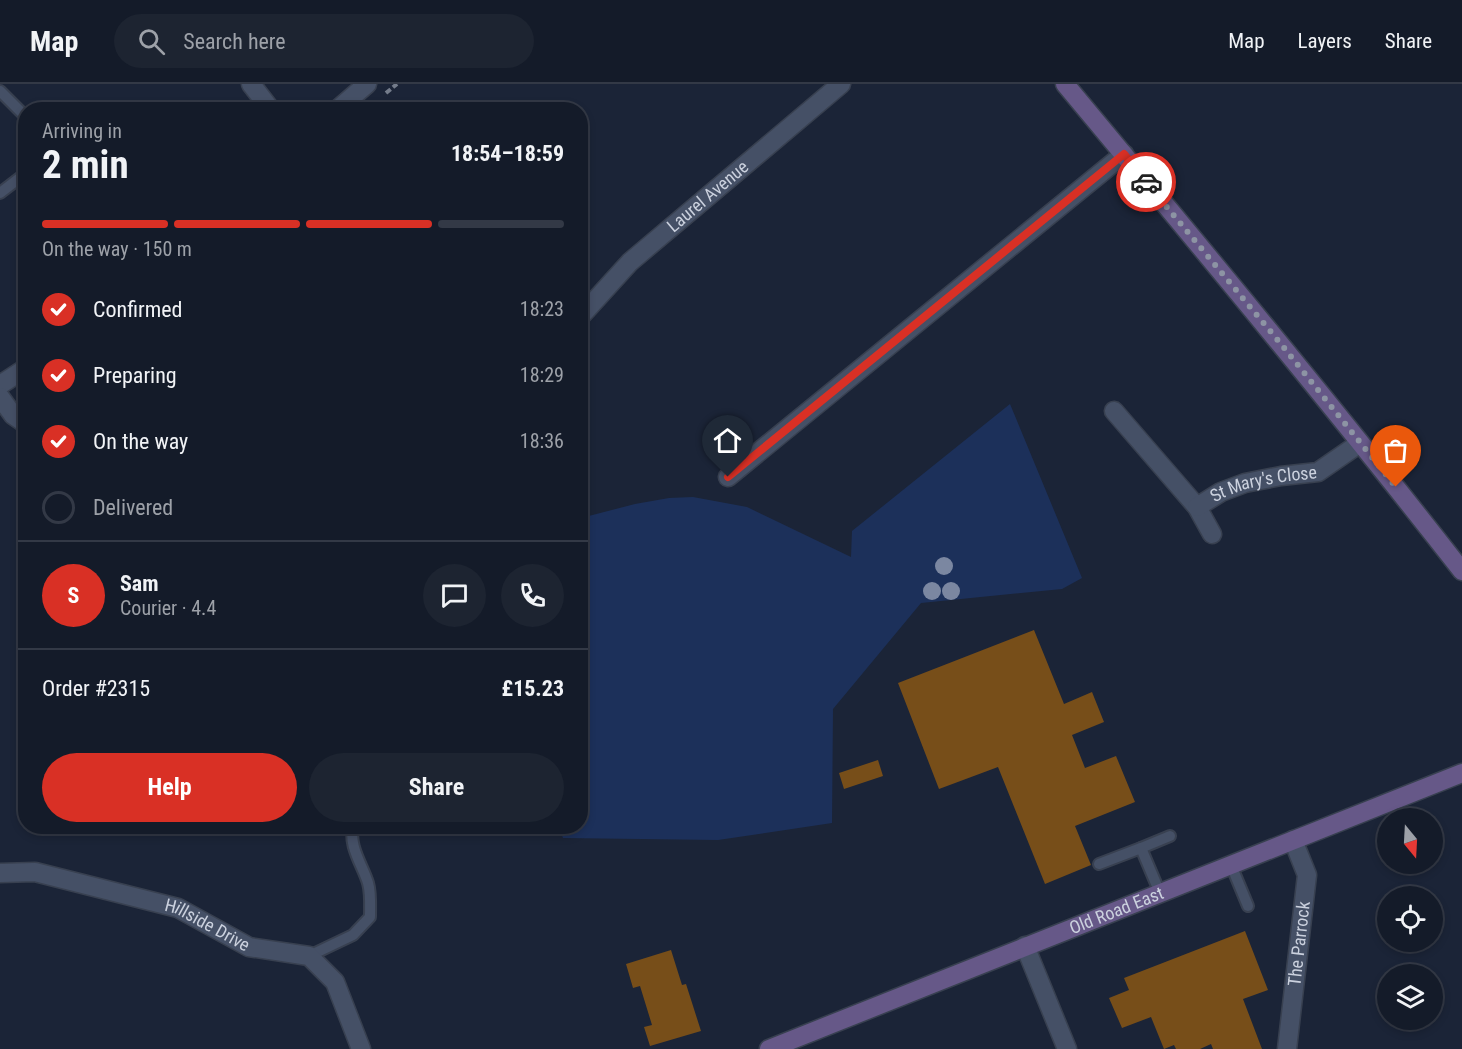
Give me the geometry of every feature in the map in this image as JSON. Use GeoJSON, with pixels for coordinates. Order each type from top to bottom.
{"type":"FeatureCollection","features":[{"type":"Feature","properties":{"kind":"main road"},"geometry":{"type":"LineString","coordinates":[[1065,84],[1360,443],[1462,571]]}},
{"type":"Feature","properties":{"kind":"main road","name":"Old Road East"},"geometry":{"type":"LineString","coordinates":[[769,1049],[1462,773]]}},
{"type":"Feature","properties":{"kind":"street"},"geometry":{"type":"LineString","coordinates":[[251,84],[265,102]]}},
{"type":"Feature","properties":{"kind":"street"},"geometry":{"type":"LineString","coordinates":[[346,102],[367,84]]}},
{"type":"Feature","properties":{"kind":"street","name":"Laurel Avenue"},"geometry":{"type":"LineString","coordinates":[[588,308],[630,262],[841,84]]}},
{"type":"Feature","properties":{"kind":"street"},"geometry":{"type":"LineString","coordinates":[[728,477],[1124,154]]}},
{"type":"Feature","properties":{"kind":"street"},"geometry":{"type":"LineString","coordinates":[[0,386],[18,374]]}},
{"type":"Feature","properties":{"kind":"street"},"geometry":{"type":"LineString","coordinates":[[0,397],[10,412],[18,418]]}},
{"type":"Feature","properties":{"kind":"street","name":"St Mary's Close"},"geometry":{"type":"LineString","coordinates":[[1114,411],[1197,507],[1212,534]]}},
{"type":"Feature","properties":{"kind":"street","name":"St Mary's Close"},"geometry":{"type":"LineString","coordinates":[[1197,507],[1233,487],[1272,478],[1318,472],[1360,443]]}},
{"type":"Feature","properties":{"kind":"street","name":"The Parrock"},"geometry":{"type":"LineString","coordinates":[[1287,1049],[1307,875],[1293,840]]}},
{"type":"Feature","properties":{"kind":"street","name":"Hillside Drive"},"geometry":{"type":"LineString","coordinates":[[0,873],[35,872],[178,908],[249,947],[309,956]]}},
{"type":"Feature","properties":{"kind":"street"},"geometry":{"type":"LineString","coordinates":[[1025,946],[1067,1049]]}},
{"type":"Feature","properties":{"kind":"street"},"geometry":{"type":"LineString","coordinates":[[309,956],[334,982],[361,1049]]}},
{"type":"Feature","properties":{"kind":"lane"},"geometry":{"type":"LineString","coordinates":[[0,91],[18,109]]}},
{"type":"Feature","properties":{"kind":"lane"},"geometry":{"type":"LineString","coordinates":[[0,193],[18,178]]}},
{"type":"Feature","properties":{"kind":"lane"},"geometry":{"type":"LineString","coordinates":[[309,956],[353,935],[370,917],[369,885],[355,849],[352,834]]}},
{"type":"Feature","properties":{"kind":"lane"},"geometry":{"type":"LineString","coordinates":[[1099,864],[1170,836]]}},
{"type":"Feature","properties":{"kind":"lane"},"geometry":{"type":"LineString","coordinates":[[1141,848],[1160,893]]}},
{"type":"Feature","properties":{"kind":"lane"},"geometry":{"type":"LineString","coordinates":[[1231,865],[1248,906]]}},
{"type":"Feature","properties":{"kind":"shaded area"},"geometry":{"type":"Polygon","coordinates":[[[1010,404],[1082,578],[1062,589],[921,603],[833,709],[832,823],[718,840],[563,838],[562,834],[588,834],[588,516],[635,504],[669,498],[693,497],[747,507],[851,557],[852,531],[1010,404]]]}},
{"type":"Feature","properties":{"kind":"building"},"geometry":{"type":"Polygon","coordinates":[[[1034,630],[1064,704],[1092,692],[1104,722],[1072,735],[1085,768],[1116,756],[1135,802],[1075,826],[1091,865],[1045,884],[998,767],[939,789],[898,683],[1034,630]]]}},
{"type":"Feature","properties":{"kind":"building"},"geometry":{"type":"Polygon","coordinates":[[[878,760],[883,776],[844,789],[839,773],[878,760]]]}},
{"type":"Feature","properties":{"kind":"building"},"geometry":{"type":"Polygon","coordinates":[[[1245,931],[1268,990],[1243,999],[1262,1049],[1213,1049],[1211,1044],[1200,1049],[1176,1049],[1174,1045],[1164,1049],[1151,1017],[1122,1028],[1109,998],[1129,990],[1124,978],[1245,931]]]}},
{"type":"Feature","properties":{"kind":"building"},"geometry":{"type":"Polygon","coordinates":[[[671,950],[682,985],[686,984],[701,1031],[650,1046],[644,1027],[652,1025],[640,986],[633,988],[626,964],[671,950]]]}},
{"type":"Feature","properties":{"kind":"way so far"},"geometry":{"type":"LineString","coordinates":[[1146,182],[1396,487]]}},
{"type":"Feature","properties":{"kind":"route"},"geometry":{"type":"LineString","coordinates":[[728,477],[1124,154],[1146,182]]}}]}
